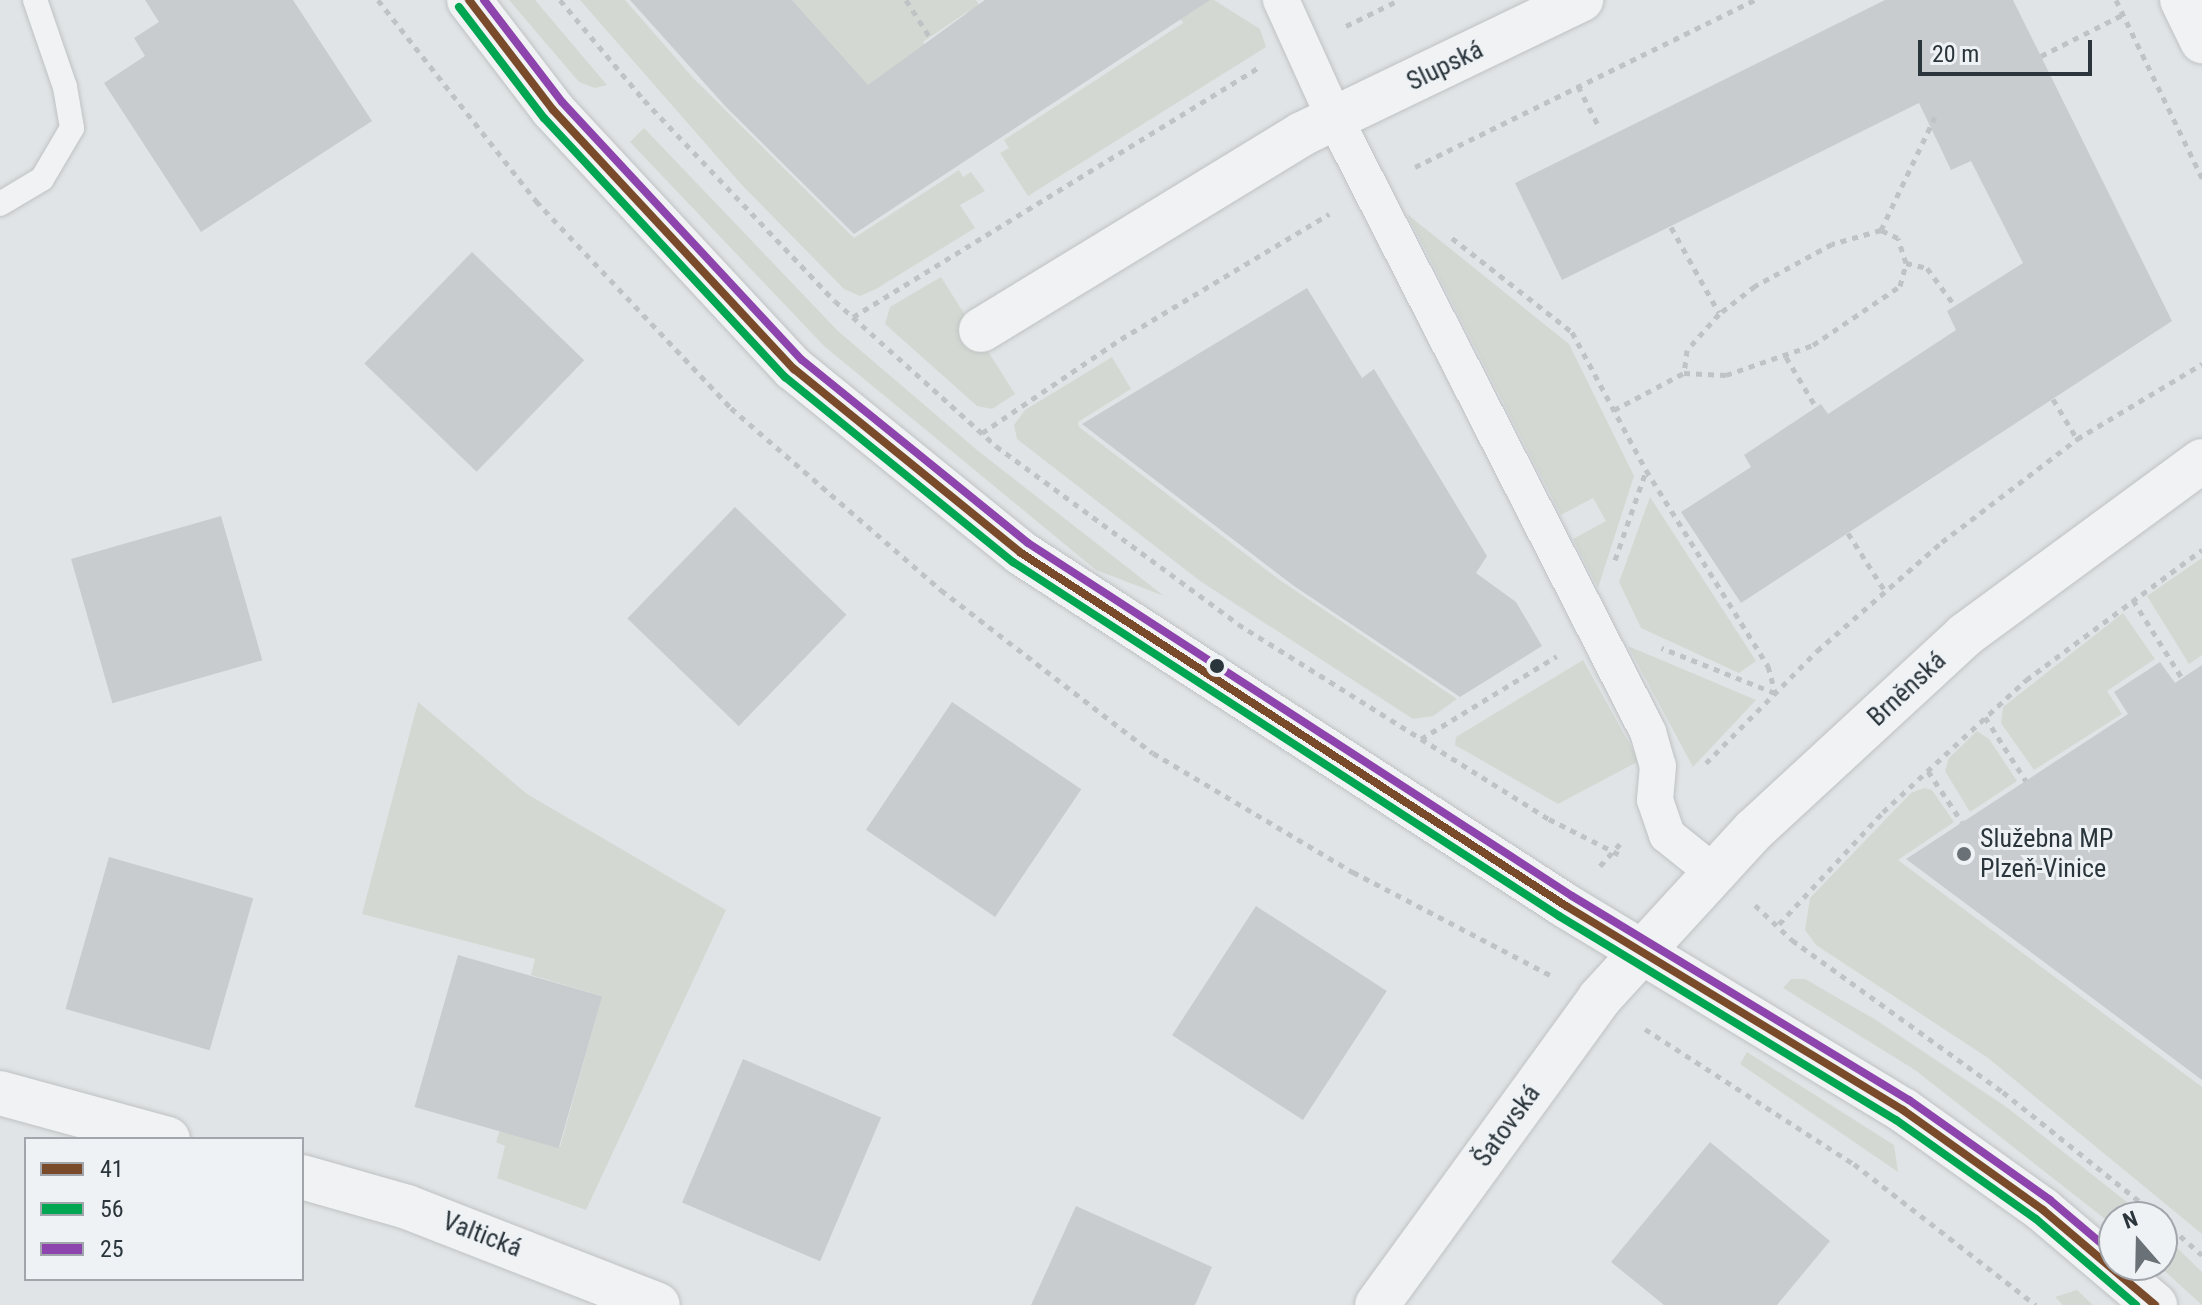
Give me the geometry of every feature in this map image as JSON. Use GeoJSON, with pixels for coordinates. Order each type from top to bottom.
{"type":"FeatureCollection","features":[{"type":"Feature","properties":{"kind":"street"},"geometry":{"type":"LineString","coordinates":[[469,0],[553,110],[794,369],[1021,553],[1641,949],[1903,1110],[2043,1210],[2155,1305]]}},
{"type":"Feature","properties":{"kind":"street"},"geometry":{"type":"LineString","coordinates":[[1281,0],[1335,119],[1655,751],[1657,809],[1677,848],[1717,875]]}},
{"type":"Feature","properties":{"kind":"street","name":"Slupská"},"geometry":{"type":"LineString","coordinates":[[981,330],[1335,119],[1581,0]]}},
{"type":"Feature","properties":{"kind":"street"},"geometry":{"type":"LineString","coordinates":[[2182,0],[2202,41]]}},
{"type":"Feature","properties":{"kind":"street","name":"Brněnská"},"geometry":{"type":"LineString","coordinates":[[1641,949],[1717,875],[1754,830],[1965,635],[2202,461]]}},
{"type":"Feature","properties":{"kind":"street","name":"Šatovská"},"geometry":{"type":"LineString","coordinates":[[1377,1305],[1641,949]]}},
{"type":"Feature","properties":{"kind":"street"},"geometry":{"type":"LineString","coordinates":[[0,1093],[161,1137]]}},
{"type":"Feature","properties":{"kind":"street","name":"Valtická"},"geometry":{"type":"LineString","coordinates":[[304,1178],[407,1207],[658,1305]]}},
{"type":"Feature","properties":{"kind":"lane"},"geometry":{"type":"LineString","coordinates":[[0,204],[42,179],[72,128],[65,87],[35,0]]}},
{"type":"Feature","properties":{"kind":"path"},"geometry":{"type":"LineString","coordinates":[[560,0],[644,100],[853,317],[996,446],[1238,624],[1611,853],[1626,856]]}},
{"type":"Feature","properties":{"kind":"path"},"geometry":{"type":"LineString","coordinates":[[906,0],[929,36]]}},
{"type":"Feature","properties":{"kind":"path"},"geometry":{"type":"LineString","coordinates":[[853,317],[1259,67],[1399,0]]}},
{"type":"Feature","properties":{"kind":"path"},"geometry":{"type":"LineString","coordinates":[[2116,0],[2202,178]]}},
{"type":"Feature","properties":{"kind":"path"},"geometry":{"type":"LineString","coordinates":[[2041,56],[2124,14]]}},
{"type":"Feature","properties":{"kind":"path"},"geometry":{"type":"LineString","coordinates":[[1578,86],[1598,125]]}},
{"type":"Feature","properties":{"kind":"path"},"geometry":{"type":"LineString","coordinates":[[1684,373],[1687,350],[1719,314],[1798,260],[1881,230],[1935,117]]}},
{"type":"Feature","properties":{"kind":"path"},"geometry":{"type":"LineString","coordinates":[[1671,227],[1719,314]]}},
{"type":"Feature","properties":{"kind":"path"},"geometry":{"type":"LineString","coordinates":[[1614,410],[1684,373],[1726,375],[1786,357],[1888,298],[1906,276],[1906,263],[1898,238],[1881,230]]}},
{"type":"Feature","properties":{"kind":"path"},"geometry":{"type":"LineString","coordinates":[[1448,235],[1572,332],[1646,470],[1768,666],[1775,693]]}},
{"type":"Feature","properties":{"kind":"path"},"geometry":{"type":"LineString","coordinates":[[1906,263],[1927,268],[1955,306]]}},
{"type":"Feature","properties":{"kind":"path"},"geometry":{"type":"LineString","coordinates":[[1786,357],[1816,407]]}},
{"type":"Feature","properties":{"kind":"path"},"geometry":{"type":"LineString","coordinates":[[1611,853],[1885,591],[2077,439],[2202,364]]}},
{"type":"Feature","properties":{"kind":"path"},"geometry":{"type":"LineString","coordinates":[[2053,399],[2077,439]]}},
{"type":"Feature","properties":{"kind":"path"},"geometry":{"type":"LineString","coordinates":[[1613,568],[1646,470]]}},
{"type":"Feature","properties":{"kind":"path"},"geometry":{"type":"LineString","coordinates":[[1848,533],[1885,591]]}},
{"type":"Feature","properties":{"kind":"path"},"geometry":{"type":"LineString","coordinates":[[1779,924],[1928,771],[2026,680],[2202,550]]}},
{"type":"Feature","properties":{"kind":"path"},"geometry":{"type":"LineString","coordinates":[[2133,600],[2182,678]]}},
{"type":"Feature","properties":{"kind":"path"},"geometry":{"type":"LineString","coordinates":[[1421,739],[1607,626],[1775,693]]}},
{"type":"Feature","properties":{"kind":"path"},"geometry":{"type":"LineString","coordinates":[[1985,717],[2026,781]]}},
{"type":"Feature","properties":{"kind":"path"},"geometry":{"type":"LineString","coordinates":[[1928,771],[1962,822]]}},
{"type":"Feature","properties":{"kind":"path"},"geometry":{"type":"LineString","coordinates":[[1717,875],[1779,924],[1792,940],[2003,1092],[2139,1201]]}},
{"type":"Feature","properties":{"kind":"path"},"geometry":{"type":"LineString","coordinates":[[2178,1234],[2202,1255]]}},
{"type":"Feature","properties":{"kind":"shaded area"},"geometry":{"type":"Polygon","coordinates":[[[509,0],[535,0],[607,85],[595,88],[579,82],[509,0]]]}},
{"type":"Feature","properties":{"kind":"shaded area"},"geometry":{"type":"Polygon","coordinates":[[[580,0],[625,0],[695,80],[854,238],[959,170],[963,177],[971,172],[985,191],[960,205],[975,228],[876,289],[860,296],[844,289],[740,183],[580,0]]]}},
{"type":"Feature","properties":{"kind":"shaded area"},"geometry":{"type":"Polygon","coordinates":[[[792,0],[976,0],[988,18],[977,24],[967,12],[923,42],[930,56],[874,93],[792,0]]]}},
{"type":"Feature","properties":{"kind":"shaded area"},"geometry":{"type":"Polygon","coordinates":[[[1169,0],[1214,0],[1260,29],[1266,47],[1028,196],[1000,153],[1009,148],[1004,140],[1183,23],[1169,0]]]}},
{"type":"Feature","properties":{"kind":"shaded area"},"geometry":{"type":"Polygon","coordinates":[[[644,128],[838,331],[977,450],[1164,596],[1096,570],[824,346],[630,142],[644,128]]]}},
{"type":"Feature","properties":{"kind":"shaded area"},"geometry":{"type":"Polygon","coordinates":[[[1407,214],[1569,344],[1634,476],[1598,588],[1573,539],[1606,521],[1593,498],[1561,515],[1407,214]]]}},
{"type":"Feature","properties":{"kind":"shaded area"},"geometry":{"type":"Polygon","coordinates":[[[941,277],[1015,394],[992,409],[977,406],[885,324],[890,307],[941,277]]]}},
{"type":"Feature","properties":{"kind":"shaded area"},"geometry":{"type":"Polygon","coordinates":[[[1112,357],[1131,389],[1078,422],[1079,427],[1281,581],[1457,699],[1433,716],[1413,719],[1200,581],[1017,439],[1014,425],[1025,410],[1112,357]]]}},
{"type":"Feature","properties":{"kind":"shaded area"},"geometry":{"type":"Polygon","coordinates":[[[1650,497],[1756,661],[1739,673],[1641,628],[1619,582],[1650,497]]]}},
{"type":"Feature","properties":{"kind":"shaded area"},"geometry":{"type":"Polygon","coordinates":[[[2202,558],[2202,655],[2189,664],[2147,596],[2202,558]]]}},
{"type":"Feature","properties":{"kind":"shaded area"},"geometry":{"type":"Polygon","coordinates":[[[2123,613],[2155,659],[2107,691],[2122,714],[2034,770],[2001,723],[2003,707],[2123,613]]]}},
{"type":"Feature","properties":{"kind":"shaded area"},"geometry":{"type":"Polygon","coordinates":[[[1628,646],[1756,700],[1693,767],[1628,646]]]}},
{"type":"Feature","properties":{"kind":"shaded area"},"geometry":{"type":"Polygon","coordinates":[[[1583,660],[1639,761],[1558,804],[1455,745],[1456,737],[1583,660]]]}},
{"type":"Feature","properties":{"kind":"shaded area"},"geometry":{"type":"Polygon","coordinates":[[[418,702],[527,794],[726,910],[586,1210],[497,1178],[505,1146],[496,1142],[500,1130],[560,1147],[602,996],[531,975],[535,959],[362,914],[418,702]]]}},
{"type":"Feature","properties":{"kind":"shaded area"},"geometry":{"type":"Polygon","coordinates":[[[1977,731],[1989,739],[2017,781],[1970,812],[1945,771],[1949,758],[1977,731]]]}},
{"type":"Feature","properties":{"kind":"shaded area"},"geometry":{"type":"Polygon","coordinates":[[[1924,788],[1932,790],[1954,822],[1898,860],[2202,1087],[2202,1234],[2178,1214],[2178,1201],[2162,1201],[1988,1058],[1816,945],[1805,930],[1810,898],[1911,793],[1924,788]]]}},
{"type":"Feature","properties":{"kind":"shaded area"},"geometry":{"type":"Polygon","coordinates":[[[1791,979],[1805,979],[1876,1020],[2005,1106],[2126,1201],[2098,1201],[2098,1213],[1915,1070],[1783,988],[1791,979]]]}},
{"type":"Feature","properties":{"kind":"shaded area"},"geometry":{"type":"Polygon","coordinates":[[[1747,1052],[1894,1145],[1898,1172],[1740,1064],[1747,1052]]]}},
{"type":"Feature","properties":{"kind":"shaded area"},"geometry":{"type":"Polygon","coordinates":[[[2178,1249],[2202,1272],[2202,1305],[2176,1281],[2178,1249]]]}},
{"type":"Feature","properties":{"kind":"shaded area"},"geometry":{"type":"Polygon","coordinates":[[[2077,1290],[2093,1305],[2063,1305],[2055,1297],[2077,1290]]]}},
{"type":"Feature","properties":{"kind":"building"},"geometry":{"type":"Polygon","coordinates":[[[145,0],[293,0],[372,121],[201,232],[104,83],[145,56],[134,38],[159,22],[145,0]]]}},
{"type":"Feature","properties":{"kind":"building"},"geometry":{"type":"Polygon","coordinates":[[[630,0],[792,0],[868,85],[985,0],[1210,0],[854,234],[726,107],[630,0]]]}},
{"type":"Feature","properties":{"kind":"building"},"geometry":{"type":"Polygon","coordinates":[[[1885,0],[2013,0],[2172,321],[1741,603],[1681,512],[1751,467],[1744,455],[1821,404],[1828,414],[1956,330],[1947,311],[2023,263],[1971,161],[1951,170],[1919,103],[1562,280],[1515,183],[1885,0]]]}},
{"type":"Feature","properties":{"kind":"building"},"geometry":{"type":"Polygon","coordinates":[[[472,252],[584,360],[477,472],[364,363],[472,252]]]}},
{"type":"Feature","properties":{"kind":"building"},"geometry":{"type":"Polygon","coordinates":[[[1307,288],[1362,378],[1374,369],[1487,556],[1476,573],[1516,602],[1542,646],[1460,697],[1294,586],[1082,424],[1307,288]]]}},
{"type":"Feature","properties":{"kind":"building"},"geometry":{"type":"Polygon","coordinates":[[[735,507],[846,615],[739,726],[627,618],[735,507]]]}},
{"type":"Feature","properties":{"kind":"building"},"geometry":{"type":"Polygon","coordinates":[[[221,516],[262,660],[112,703],[71,559],[221,516]]]}},
{"type":"Feature","properties":{"kind":"building"},"geometry":{"type":"Polygon","coordinates":[[[2160,662],[2175,683],[2202,665],[2202,1080],[1906,859],[2128,714],[2114,692],[2160,662]]]}},
{"type":"Feature","properties":{"kind":"building"},"geometry":{"type":"Polygon","coordinates":[[[952,702],[1081,789],[995,917],[866,830],[952,702]]]}},
{"type":"Feature","properties":{"kind":"building"},"geometry":{"type":"Polygon","coordinates":[[[109,857],[253,898],[210,1050],[65,1009],[109,857]]]}},
{"type":"Feature","properties":{"kind":"building"},"geometry":{"type":"Polygon","coordinates":[[[1256,906],[1387,991],[1303,1120],[1172,1035],[1256,906]]]}},
{"type":"Feature","properties":{"kind":"building"},"geometry":{"type":"Polygon","coordinates":[[[458,955],[602,996],[559,1148],[414,1107],[458,955]]]}},
{"type":"Feature","properties":{"kind":"building"},"geometry":{"type":"Polygon","coordinates":[[[743,1059],[881,1118],[820,1261],[682,1203],[743,1059]]]}},
{"type":"Feature","properties":{"kind":"building"},"geometry":{"type":"Polygon","coordinates":[[[1710,1142],[1830,1241],[1777,1305],[1664,1305],[1611,1262],[1710,1142]]]}},
{"type":"Feature","properties":{"kind":"building"},"geometry":{"type":"Polygon","coordinates":[[[1076,1206],[1212,1267],[1195,1305],[1031,1305],[1076,1206]]]}},
{"type":"Feature","properties":{"kind":"transit line","name":"41"},"geometry":{"type":"LineString","coordinates":[[469,0],[553,110],[794,369],[1021,553],[1566,906],[1903,1110],[2043,1210],[2155,1305]]}},
{"type":"Feature","properties":{"kind":"transit line","name":"25"},"geometry":{"type":"LineString","coordinates":[[484,0],[562,102],[802,360],[1028,543],[1572,896],[1909,1100],[2050,1200],[2098,1240]]}},
{"type":"Feature","properties":{"kind":"transit line","name":"56"},"geometry":{"type":"LineString","coordinates":[[459,7],[544,118],[785,377],[1013,562],[1559,916],[1896,1120],[2036,1219],[2136,1305]]}},
{"type":"Feature","properties":{"kind":"place","name":"Služebna MP Plzeň-Vinice"},"geometry":{"type":"Point","coordinates":[1964,854]}}]}
